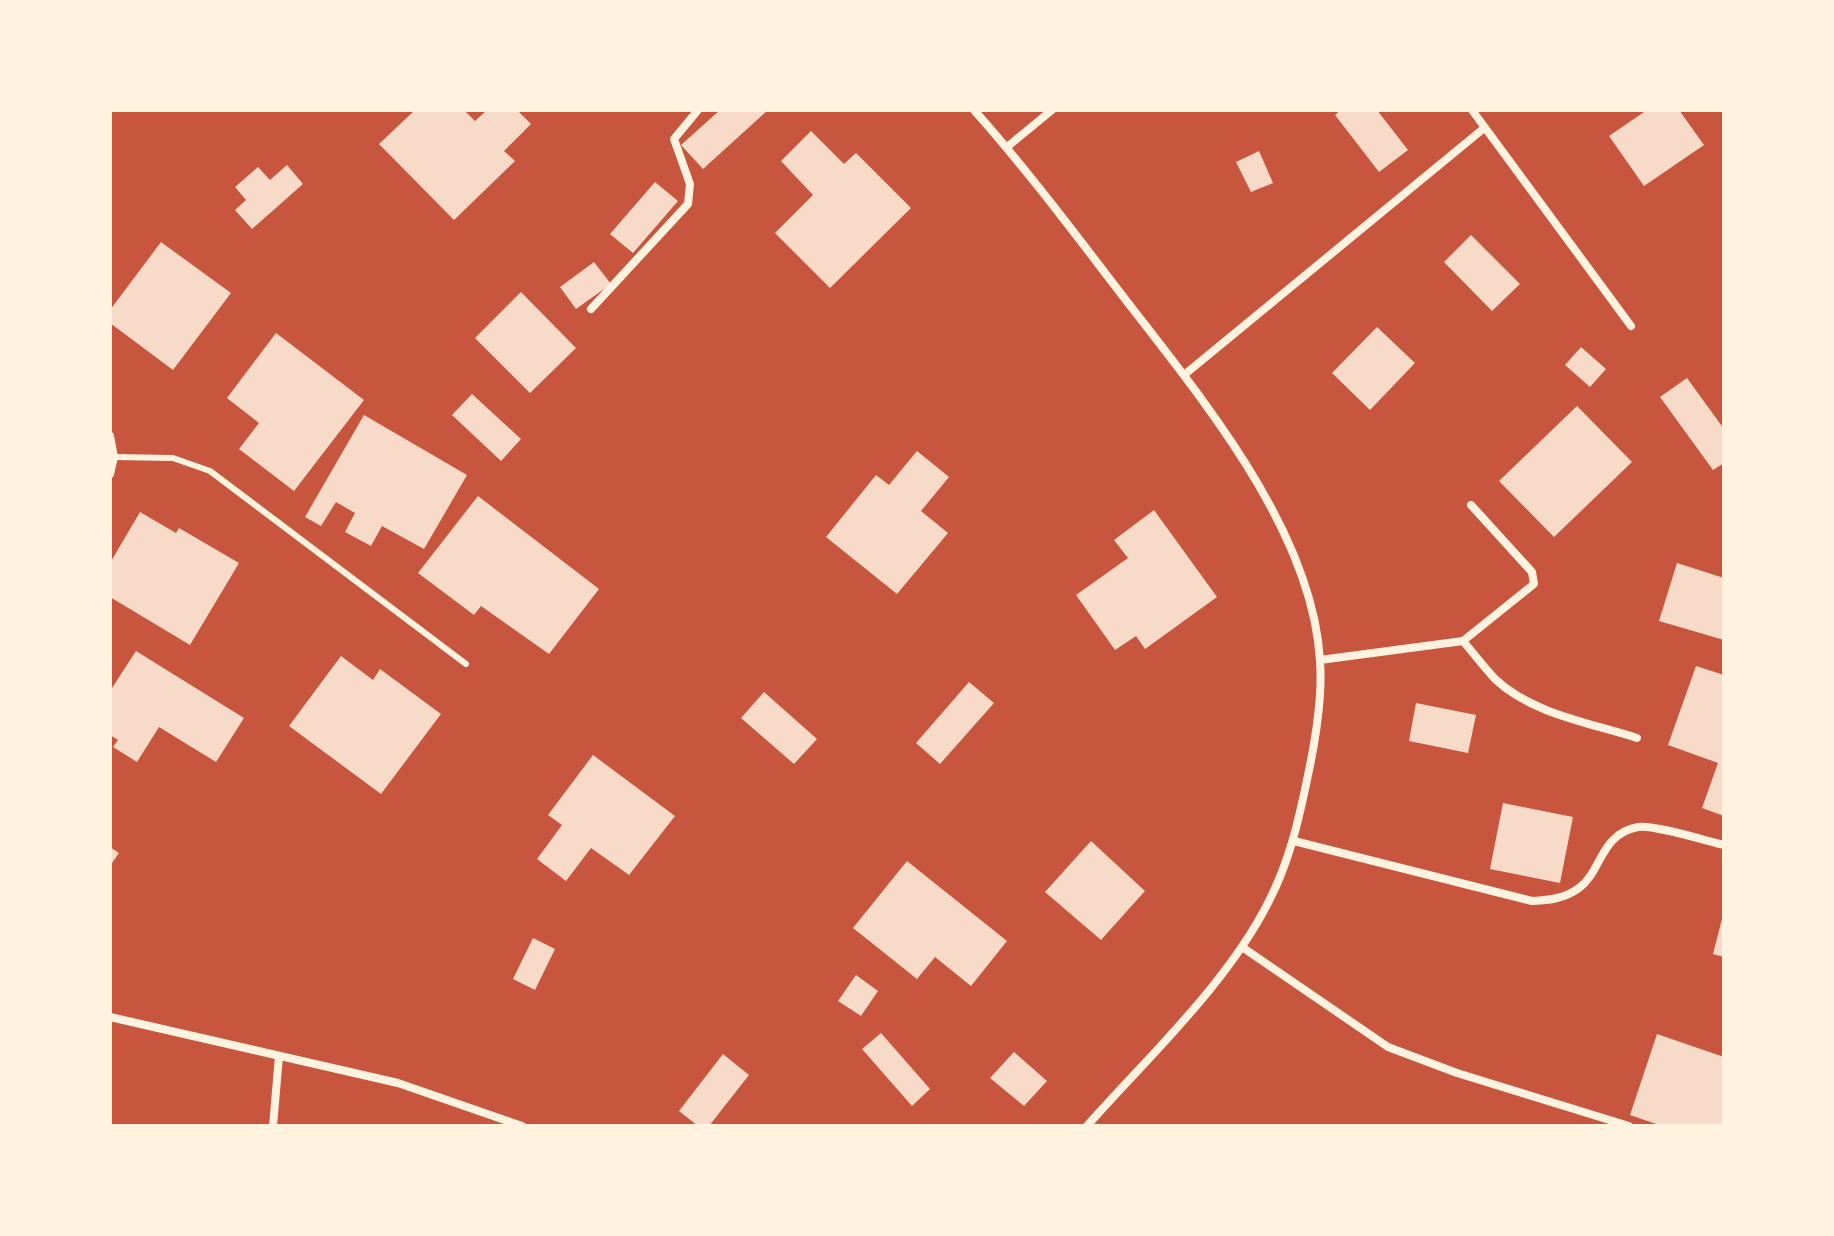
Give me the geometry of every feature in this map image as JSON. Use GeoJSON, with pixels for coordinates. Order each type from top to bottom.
{"type":"FeatureCollection","features":[{"type":"Feature","properties":{"kind":"street"},"geometry":{"type":"LineString","coordinates":[[591,309],[688,204],[690,184],[674,139],[698,110]]}},
{"type":"Feature","properties":{"kind":"street"},"geometry":{"type":"LineString","coordinates":[[974,110],[1007,147],[1184,375],[1270,502],[1308,600],[1320,660],[1313,753],[1294,841],[1268,903],[1242,947],[1087,1126]]}},
{"type":"Feature","properties":{"kind":"street"},"geometry":{"type":"LineString","coordinates":[[1007,147],[1052,110]]}},
{"type":"Feature","properties":{"kind":"street"},"geometry":{"type":"LineString","coordinates":[[1472,110],[1483,129],[1631,326]]}},
{"type":"Feature","properties":{"kind":"street"},"geometry":{"type":"LineString","coordinates":[[1184,375],[1483,129]]}},
{"type":"Feature","properties":{"kind":"street"},"geometry":{"type":"LineString","coordinates":[[110,436],[114,457],[110,474]]}},
{"type":"Feature","properties":{"kind":"street"},"geometry":{"type":"LineString","coordinates":[[1320,660],[1463,641],[1534,584],[1532,572],[1471,505]]}},
{"type":"Feature","properties":{"kind":"street"},"geometry":{"type":"LineString","coordinates":[[1463,641],[1496,679],[1519,696],[1553,711],[1637,738]]}},
{"type":"Feature","properties":{"kind":"street"},"geometry":{"type":"LineString","coordinates":[[1294,841],[1532,901],[1560,899],[1582,887],[1601,853],[1617,836],[1640,826],[1724,845]]}},
{"type":"Feature","properties":{"kind":"street"},"geometry":{"type":"LineString","coordinates":[[1242,947],[1388,1047],[1446,1069],[1629,1126]]}},
{"type":"Feature","properties":{"kind":"street"},"geometry":{"type":"LineString","coordinates":[[110,1017],[398,1083],[522,1126]]}},
{"type":"Feature","properties":{"kind":"street"},"geometry":{"type":"LineString","coordinates":[[273,1126],[279,1056]]}},
{"type":"Feature","properties":{"kind":"lane"},"geometry":{"type":"LineString","coordinates":[[114,457],[173,458],[210,471],[466,664]]}},
{"type":"Feature","properties":{"kind":"building"},"geometry":{"type":"Polygon","coordinates":[[[415,110],[464,110],[475,121],[487,110],[517,110],[531,124],[504,151],[515,161],[454,220],[379,144],[415,110]]]}},
{"type":"Feature","properties":{"kind":"building"},"geometry":{"type":"Polygon","coordinates":[[[720,110],[768,110],[703,169],[681,145],[720,110]]]}},
{"type":"Feature","properties":{"kind":"building"},"geometry":{"type":"Polygon","coordinates":[[[1341,110],[1377,110],[1408,150],[1379,172],[1335,115],[1341,110]]]}},
{"type":"Feature","properties":{"kind":"building"},"geometry":{"type":"Polygon","coordinates":[[[1647,110],[1679,110],[1704,145],[1644,186],[1609,136],[1647,110]]]}},
{"type":"Feature","properties":{"kind":"building"},"geometry":{"type":"Polygon","coordinates":[[[811,131],[844,164],[856,153],[911,208],[830,288],[775,233],[813,195],[781,161],[811,131]]]}},
{"type":"Feature","properties":{"kind":"building"},"geometry":{"type":"Polygon","coordinates":[[[1259,151],[1273,183],[1251,192],[1236,162],[1259,151]]]}},
{"type":"Feature","properties":{"kind":"building"},"geometry":{"type":"Polygon","coordinates":[[[287,165],[303,184],[252,229],[235,210],[246,200],[235,187],[258,167],[270,180],[287,165]]]}},
{"type":"Feature","properties":{"kind":"building"},"geometry":{"type":"Polygon","coordinates":[[[655,182],[678,201],[633,253],[610,234],[655,182]]]}},
{"type":"Feature","properties":{"kind":"building"},"geometry":{"type":"Polygon","coordinates":[[[1471,235],[1520,284],[1492,311],[1444,262],[1471,235]]]}},
{"type":"Feature","properties":{"kind":"building"},"geometry":{"type":"Polygon","coordinates":[[[161,242],[231,293],[173,370],[110,323],[110,310],[161,242]]]}},
{"type":"Feature","properties":{"kind":"building"},"geometry":{"type":"Polygon","coordinates":[[[594,262],[611,284],[576,309],[560,287],[594,262]]]}},
{"type":"Feature","properties":{"kind":"building"},"geometry":{"type":"Polygon","coordinates":[[[521,292],[576,348],[530,393],[475,338],[521,292]]]}},
{"type":"Feature","properties":{"kind":"building"},"geometry":{"type":"Polygon","coordinates":[[[1377,327],[1415,363],[1370,410],[1332,373],[1377,327]]]}},
{"type":"Feature","properties":{"kind":"building"},"geometry":{"type":"Polygon","coordinates":[[[276,333],[364,400],[294,491],[239,449],[259,423],[227,398],[276,333]]]}},
{"type":"Feature","properties":{"kind":"building"},"geometry":{"type":"Polygon","coordinates":[[[1581,347],[1606,369],[1590,387],[1565,365],[1581,347]]]}},
{"type":"Feature","properties":{"kind":"building"},"geometry":{"type":"Polygon","coordinates":[[[1687,378],[1724,429],[1724,463],[1713,470],[1660,397],[1687,378]]]}},
{"type":"Feature","properties":{"kind":"building"},"geometry":{"type":"Polygon","coordinates":[[[472,394],[521,439],[501,461],[452,415],[472,394]]]}},
{"type":"Feature","properties":{"kind":"building"},"geometry":{"type":"Polygon","coordinates":[[[1577,406],[1632,462],[1554,537],[1499,481],[1577,406]]]}},
{"type":"Feature","properties":{"kind":"building"},"geometry":{"type":"Polygon","coordinates":[[[364,415],[467,475],[424,549],[382,526],[371,546],[345,532],[355,513],[336,502],[321,526],[305,517],[364,415]]]}},
{"type":"Feature","properties":{"kind":"building"},"geometry":{"type":"Polygon","coordinates":[[[917,451],[949,477],[921,511],[948,533],[897,594],[826,537],[876,475],[889,485],[917,451]]]}},
{"type":"Feature","properties":{"kind":"building"},"geometry":{"type":"Polygon","coordinates":[[[478,496],[599,589],[549,654],[481,606],[474,615],[418,573],[478,496]]]}},
{"type":"Feature","properties":{"kind":"building"},"geometry":{"type":"Polygon","coordinates":[[[1154,510],[1217,597],[1145,649],[1136,636],[1115,650],[1076,595],[1128,558],[1114,540],[1154,510]]]}},
{"type":"Feature","properties":{"kind":"building"},"geometry":{"type":"Polygon","coordinates":[[[140,512],[176,533],[179,528],[239,563],[190,645],[110,597],[110,563],[140,512]]]}},
{"type":"Feature","properties":{"kind":"building"},"geometry":{"type":"Polygon","coordinates":[[[1677,563],[1724,578],[1724,640],[1659,621],[1677,563]]]}},
{"type":"Feature","properties":{"kind":"building"},"geometry":{"type":"Polygon","coordinates":[[[136,651],[244,718],[216,762],[159,727],[137,762],[113,747],[118,740],[110,735],[110,691],[136,651]]]}},
{"type":"Feature","properties":{"kind":"building"},"geometry":{"type":"Polygon","coordinates":[[[341,656],[373,680],[380,669],[441,714],[381,794],[289,726],[341,656]]]}},
{"type":"Feature","properties":{"kind":"building"},"geometry":{"type":"Polygon","coordinates":[[[1696,666],[1724,675],[1724,816],[1702,808],[1718,763],[1668,745],[1696,666]]]}},
{"type":"Feature","properties":{"kind":"building"},"geometry":{"type":"Polygon","coordinates":[[[969,682],[994,703],[940,764],[916,743],[969,682]]]}},
{"type":"Feature","properties":{"kind":"building"},"geometry":{"type":"Polygon","coordinates":[[[764,692],[817,739],[794,764],[741,718],[764,692]]]}},
{"type":"Feature","properties":{"kind":"building"},"geometry":{"type":"Polygon","coordinates":[[[1416,703],[1476,715],[1468,753],[1409,741],[1416,703]]]}},
{"type":"Feature","properties":{"kind":"building"},"geometry":{"type":"Polygon","coordinates":[[[593,755],[675,816],[629,875],[591,848],[566,881],[537,859],[562,825],[548,815],[593,755]]]}},
{"type":"Feature","properties":{"kind":"building"},"geometry":{"type":"Polygon","coordinates":[[[1503,803],[1573,817],[1560,883],[1490,869],[1503,803]]]}},
{"type":"Feature","properties":{"kind":"building"},"geometry":{"type":"Polygon","coordinates":[[[1091,841],[1145,891],[1101,940],[1045,892],[1091,841]]]}},
{"type":"Feature","properties":{"kind":"building"},"geometry":{"type":"Polygon","coordinates":[[[110,847],[119,853],[110,866],[110,847]]]}},
{"type":"Feature","properties":{"kind":"building"},"geometry":{"type":"Polygon","coordinates":[[[907,861],[1007,941],[971,986],[935,957],[917,979],[853,928],[907,861]]]}},
{"type":"Feature","properties":{"kind":"building"},"geometry":{"type":"Polygon","coordinates":[[[1724,915],[1724,957],[1713,954],[1724,915]]]}},
{"type":"Feature","properties":{"kind":"building"},"geometry":{"type":"Polygon","coordinates":[[[533,938],[555,949],[535,990],[513,979],[533,938]]]}},
{"type":"Feature","properties":{"kind":"building"},"geometry":{"type":"Polygon","coordinates":[[[856,975],[878,991],[861,1016],[838,1001],[856,975]]]}},
{"type":"Feature","properties":{"kind":"building"},"geometry":{"type":"Polygon","coordinates":[[[881,1033],[930,1089],[912,1106],[862,1049],[881,1033]]]}},
{"type":"Feature","properties":{"kind":"building"},"geometry":{"type":"Polygon","coordinates":[[[1657,1034],[1724,1057],[1724,1126],[1662,1126],[1630,1115],[1657,1034]]]}},
{"type":"Feature","properties":{"kind":"building"},"geometry":{"type":"Polygon","coordinates":[[[1014,1052],[1047,1081],[1024,1106],[990,1078],[1014,1052]]]}},
{"type":"Feature","properties":{"kind":"building"},"geometry":{"type":"Polygon","coordinates":[[[723,1054],[749,1075],[709,1126],[698,1126],[679,1111],[723,1054]]]}}]}
